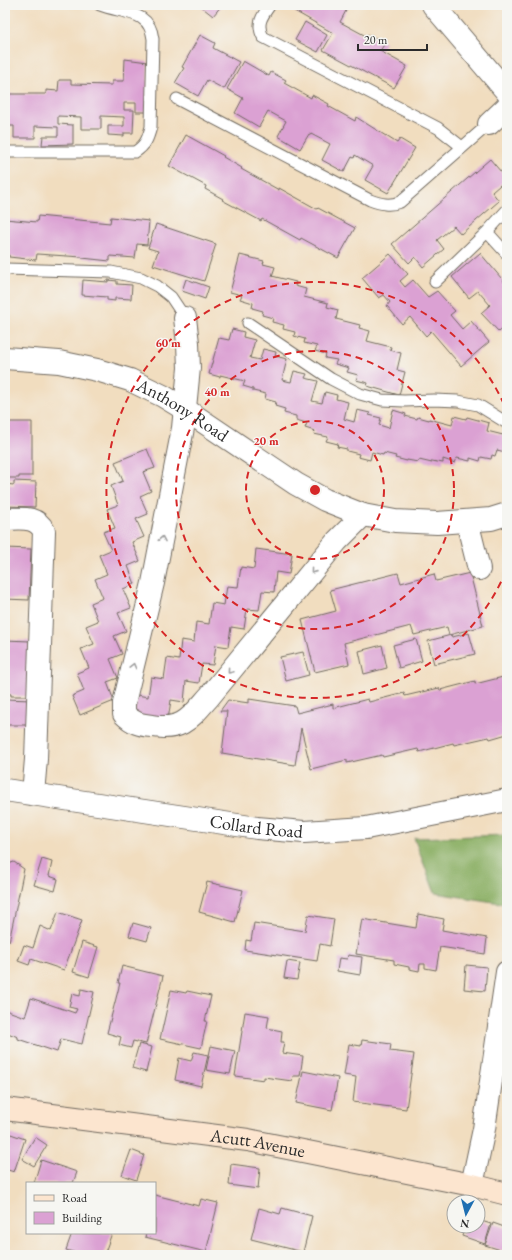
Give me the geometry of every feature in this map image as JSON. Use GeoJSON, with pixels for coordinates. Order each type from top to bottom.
{"type":"FeatureCollection","features":[{"type":"Feature","properties":{"kind":"street"},"geometry":{"type":"LineString","coordinates":[[433,5],[507,92]]}},
{"type":"Feature","properties":{"kind":"street"},"geometry":{"type":"LineString","coordinates":[[489,124],[507,107]]}},
{"type":"Feature","properties":{"kind":"street"},"geometry":{"type":"LineString","coordinates":[[185,318],[189,368],[186,410],[153,583],[124,704],[124,714],[129,720],[138,724],[171,728],[190,718],[338,541],[363,515]]}},
{"type":"Feature","properties":{"kind":"street","name":"Anthony Road"},"geometry":{"type":"LineString","coordinates":[[5,358],[59,362],[97,370],[130,380],[163,396],[186,410],[296,484],[325,500],[363,515],[395,521],[437,523],[492,519],[507,514]]}},
{"type":"Feature","properties":{"kind":"street"},"geometry":{"type":"LineString","coordinates":[[5,519],[36,521],[41,525],[44,531],[36,759],[33,794]]}},
{"type":"Feature","properties":{"kind":"street"},"geometry":{"type":"LineString","coordinates":[[467,521],[479,569]]}},
{"type":"Feature","properties":{"kind":"street","name":"Collard Road"},"geometry":{"type":"LineString","coordinates":[[5,790],[257,828],[304,832],[366,828],[507,800]]}},
{"type":"Feature","properties":{"kind":"street"},"geometry":{"type":"LineString","coordinates":[[472,1185],[484,1129],[507,972]]}},
{"type":"Feature","properties":{"kind":"street","name":"Acutt Avenue"},"geometry":{"type":"LineString","coordinates":[[5,1109],[248,1140],[472,1185],[507,1194]]}},
{"type":"Feature","properties":{"kind":"lane"},"geometry":{"type":"LineString","coordinates":[[5,152],[135,152],[141,148],[147,140],[151,127],[152,30],[148,23],[141,17],[100,5]]}},
{"type":"Feature","properties":{"kind":"lane"},"geometry":{"type":"LineString","coordinates":[[270,5],[261,19],[260,31],[263,37],[438,128],[462,147]]}},
{"type":"Feature","properties":{"kind":"lane"},"geometry":{"type":"LineString","coordinates":[[176,99],[381,204],[392,205],[400,202],[489,124]]}},
{"type":"Feature","properties":{"kind":"lane"},"geometry":{"type":"LineString","coordinates":[[435,282],[507,210]]}},
{"type":"Feature","properties":{"kind":"lane"},"geometry":{"type":"LineString","coordinates":[[486,232],[507,254]]}},
{"type":"Feature","properties":{"kind":"lane"},"geometry":{"type":"LineString","coordinates":[[5,268],[111,272],[141,278],[157,286],[171,297],[185,318]]}},
{"type":"Feature","properties":{"kind":"lane"},"geometry":{"type":"LineString","coordinates":[[248,323],[331,379],[360,394],[382,400],[458,401],[478,405],[507,423]]}},
{"type":"Feature","properties":{"kind":"green space"},"geometry":{"type":"Polygon","coordinates":[[[507,835],[507,904],[435,893],[414,838],[507,835]]]}},
{"type":"Feature","properties":{"kind":"building"},"geometry":{"type":"Polygon","coordinates":[[[199,5],[222,5],[213,16],[199,5]]]}},
{"type":"Feature","properties":{"kind":"building"},"geometry":{"type":"Polygon","coordinates":[[[293,5],[349,5],[340,22],[366,36],[368,34],[385,43],[380,51],[407,66],[394,88],[323,50],[333,33],[291,9],[293,5]]]}},
{"type":"Feature","properties":{"kind":"building"},"geometry":{"type":"Polygon","coordinates":[[[305,22],[327,35],[318,52],[295,40],[305,22]]]}},
{"type":"Feature","properties":{"kind":"building"},"geometry":{"type":"Polygon","coordinates":[[[200,35],[215,43],[213,48],[239,62],[224,89],[207,80],[198,96],[175,83],[200,35]]]}},
{"type":"Feature","properties":{"kind":"building"},"geometry":{"type":"Polygon","coordinates":[[[125,59],[148,62],[147,112],[136,112],[136,103],[124,103],[124,110],[134,110],[133,133],[124,133],[124,136],[108,135],[108,126],[124,126],[124,117],[101,116],[101,129],[81,129],[81,117],[58,116],[58,124],[73,125],[73,144],[42,145],[43,136],[58,136],[58,127],[35,126],[35,138],[14,138],[14,126],[5,126],[5,94],[46,94],[46,90],[58,91],[59,80],[71,80],[71,84],[112,85],[112,81],[124,81],[125,59]]]}},
{"type":"Feature","properties":{"kind":"building"},"geometry":{"type":"Polygon","coordinates":[[[243,61],[269,76],[271,72],[286,80],[284,83],[311,98],[312,95],[329,104],[328,106],[355,121],[356,117],[397,143],[400,139],[415,148],[388,193],[365,180],[373,166],[355,155],[354,158],[352,157],[344,172],[322,160],[330,144],[309,134],[300,149],[278,136],[286,121],[268,111],[259,127],[235,113],[243,98],[227,89],[243,61]]]}},
{"type":"Feature","properties":{"kind":"building"},"geometry":{"type":"Polygon","coordinates":[[[186,135],[224,156],[223,157],[242,168],[241,169],[279,190],[279,188],[355,228],[338,258],[301,238],[300,240],[262,219],[261,221],[222,200],[223,199],[205,189],[206,186],[169,166],[186,135]]]}},
{"type":"Feature","properties":{"kind":"building"},"geometry":{"type":"Polygon","coordinates":[[[490,159],[507,179],[492,192],[499,201],[461,234],[454,226],[437,240],[444,249],[423,267],[415,257],[409,263],[392,244],[490,159]]]}},
{"type":"Feature","properties":{"kind":"building"},"geometry":{"type":"Polygon","coordinates":[[[38,216],[110,223],[111,217],[149,221],[147,245],[137,244],[135,258],[110,256],[110,261],[82,257],[37,254],[36,260],[9,257],[9,255],[5,254],[5,219],[37,222],[38,216]]]}},
{"type":"Feature","properties":{"kind":"building"},"geometry":{"type":"Polygon","coordinates":[[[156,224],[216,244],[204,281],[153,265],[158,251],[148,248],[156,224]]]}},
{"type":"Feature","properties":{"kind":"building"},"geometry":{"type":"Polygon","coordinates":[[[480,253],[507,285],[507,325],[499,332],[481,313],[490,305],[478,291],[469,298],[452,277],[480,253]]]}},
{"type":"Feature","properties":{"kind":"building"},"geometry":{"type":"Polygon","coordinates":[[[390,254],[408,274],[400,281],[405,287],[413,280],[428,297],[437,291],[455,311],[450,315],[462,329],[471,321],[489,342],[461,366],[431,331],[426,336],[410,317],[402,324],[387,306],[390,302],[384,295],[379,298],[362,278],[390,254]]]}},
{"type":"Feature","properties":{"kind":"building"},"geometry":{"type":"Polygon","coordinates":[[[240,255],[264,261],[263,264],[275,267],[272,276],[296,282],[295,286],[306,289],[304,297],[328,303],[327,307],[338,310],[336,319],[360,325],[359,328],[370,331],[367,341],[391,347],[390,350],[401,353],[397,370],[405,372],[399,395],[367,386],[368,383],[356,380],[358,375],[347,372],[349,368],[335,364],[337,360],[325,358],[326,354],[315,351],[317,346],[304,343],[305,339],[294,336],[295,332],[283,329],[284,325],[272,322],[273,318],[262,315],[263,311],[252,308],[253,303],[240,299],[242,295],[230,292],[240,255]]]}},
{"type":"Feature","properties":{"kind":"building"},"geometry":{"type":"Polygon","coordinates":[[[186,279],[209,287],[205,299],[182,291],[186,279]]]}},
{"type":"Feature","properties":{"kind":"building"},"geometry":{"type":"Polygon","coordinates":[[[83,280],[108,282],[108,280],[117,281],[117,284],[132,285],[131,299],[115,298],[115,301],[107,300],[107,297],[82,295],[83,280]]]}},
{"type":"Feature","properties":{"kind":"building"},"geometry":{"type":"Polygon","coordinates":[[[232,329],[244,332],[243,337],[255,340],[250,358],[260,360],[263,349],[276,352],[275,356],[287,359],[282,380],[291,382],[294,371],[307,374],[305,378],[318,381],[312,401],[322,403],[325,392],[337,395],[336,399],[348,402],[344,419],[354,422],[357,410],[370,413],[369,415],[381,418],[379,425],[389,428],[393,410],[406,414],[405,416],[417,419],[418,417],[429,419],[452,425],[454,416],[466,419],[467,417],[489,423],[487,431],[507,436],[505,452],[497,450],[495,456],[492,455],[491,459],[481,457],[480,461],[470,458],[470,461],[457,458],[455,463],[443,459],[443,463],[432,461],[432,463],[419,460],[418,462],[407,461],[395,458],[396,456],[372,452],[370,460],[358,457],[359,454],[337,447],[338,444],[326,441],[328,437],[314,434],[315,431],[305,428],[307,423],[296,420],[296,416],[284,413],[285,409],[275,406],[276,402],[265,399],[266,394],[253,391],[253,389],[243,386],[245,381],[209,374],[219,338],[229,340],[232,329]]]}},
{"type":"Feature","properties":{"kind":"building"},"geometry":{"type":"Polygon","coordinates":[[[5,422],[32,422],[32,476],[5,478],[5,422]]]}},
{"type":"Feature","properties":{"kind":"building"},"geometry":{"type":"Polygon","coordinates":[[[147,449],[155,468],[143,472],[151,491],[140,496],[148,514],[136,519],[144,537],[132,542],[140,561],[128,566],[135,584],[123,589],[131,608],[118,613],[126,631],[114,636],[122,654],[110,659],[118,678],[107,682],[114,701],[80,715],[72,696],[84,691],[77,673],[89,668],[81,649],[94,644],[86,626],[98,621],[91,603],[103,598],[95,579],[107,574],[99,555],[111,550],[103,532],[115,528],[107,509],[118,505],[111,486],[123,481],[115,462],[147,449]]]}},
{"type":"Feature","properties":{"kind":"building"},"geometry":{"type":"Polygon","coordinates":[[[14,481],[36,482],[35,507],[5,506],[5,484],[14,485],[14,481]]]}},
{"type":"Feature","properties":{"kind":"building"},"geometry":{"type":"Polygon","coordinates":[[[5,548],[31,549],[29,600],[5,599],[5,548]]]}},
{"type":"Feature","properties":{"kind":"building"},"geometry":{"type":"Polygon","coordinates":[[[256,549],[292,554],[289,574],[276,572],[274,592],[262,591],[259,610],[247,609],[244,629],[231,627],[228,647],[216,645],[213,665],[202,664],[199,683],[186,681],[184,702],[171,700],[168,720],[134,716],[137,695],[148,697],[151,677],[164,679],[167,658],[179,660],[181,640],[194,642],[196,622],[209,624],[212,603],[224,605],[227,586],[238,587],[241,567],[254,569],[256,549]]]}},
{"type":"Feature","properties":{"kind":"building"},"geometry":{"type":"Polygon","coordinates":[[[398,573],[401,583],[434,574],[436,581],[470,573],[483,626],[449,635],[447,627],[414,635],[411,626],[344,643],[349,664],[315,672],[302,620],[336,611],[330,590],[398,573]]]}},
{"type":"Feature","properties":{"kind":"building"},"geometry":{"type":"Polygon","coordinates":[[[469,633],[475,654],[434,664],[428,641],[451,635],[452,637],[469,633]]]}},
{"type":"Feature","properties":{"kind":"building"},"geometry":{"type":"Polygon","coordinates":[[[416,639],[422,661],[399,668],[393,645],[416,639]]]}},
{"type":"Feature","properties":{"kind":"building"},"geometry":{"type":"Polygon","coordinates":[[[5,640],[30,641],[28,696],[11,696],[11,694],[5,693],[5,640]]]}},
{"type":"Feature","properties":{"kind":"building"},"geometry":{"type":"Polygon","coordinates":[[[382,645],[387,668],[364,674],[359,651],[382,645]]]}},
{"type":"Feature","properties":{"kind":"building"},"geometry":{"type":"Polygon","coordinates":[[[303,652],[309,675],[286,681],[280,657],[303,652]]]}},
{"type":"Feature","properties":{"kind":"building"},"geometry":{"type":"Polygon","coordinates":[[[507,676],[507,734],[490,739],[489,737],[454,745],[453,743],[419,752],[418,749],[347,763],[347,760],[311,769],[301,728],[295,765],[222,753],[227,711],[220,711],[228,700],[249,703],[249,699],[295,706],[297,713],[333,704],[333,708],[368,699],[369,702],[404,693],[405,696],[439,688],[440,690],[475,681],[475,684],[507,676]]]}},
{"type":"Feature","properties":{"kind":"building"},"geometry":{"type":"Polygon","coordinates":[[[5,699],[31,700],[30,725],[5,725],[5,699]]]}},
{"type":"Feature","properties":{"kind":"building"},"geometry":{"type":"Polygon","coordinates":[[[42,859],[52,862],[49,876],[58,879],[55,891],[34,885],[42,859]]]}},
{"type":"Feature","properties":{"kind":"building"},"geometry":{"type":"Polygon","coordinates":[[[14,862],[24,869],[9,942],[5,941],[5,865],[14,862]]]}},
{"type":"Feature","properties":{"kind":"building"},"geometry":{"type":"Polygon","coordinates":[[[207,882],[243,890],[235,922],[199,912],[207,882]]]}},
{"type":"Feature","properties":{"kind":"building"},"geometry":{"type":"Polygon","coordinates":[[[58,912],[82,920],[64,970],[31,959],[29,965],[18,961],[24,945],[33,948],[40,926],[51,931],[58,912]]]}},
{"type":"Feature","properties":{"kind":"building"},"geometry":{"type":"Polygon","coordinates":[[[418,914],[444,919],[442,930],[487,938],[485,954],[440,947],[436,970],[425,968],[425,964],[420,964],[419,971],[394,964],[394,960],[356,954],[362,919],[416,928],[418,914]]]}},
{"type":"Feature","properties":{"kind":"building"},"geometry":{"type":"Polygon","coordinates":[[[308,915],[334,919],[330,946],[320,944],[317,961],[245,950],[246,940],[251,941],[254,923],[305,931],[308,915]]]}},
{"type":"Feature","properties":{"kind":"building"},"geometry":{"type":"Polygon","coordinates":[[[133,923],[151,928],[147,941],[129,936],[133,923]]]}},
{"type":"Feature","properties":{"kind":"building"},"geometry":{"type":"Polygon","coordinates":[[[82,942],[98,947],[89,977],[73,972],[82,942]]]}},
{"type":"Feature","properties":{"kind":"building"},"geometry":{"type":"Polygon","coordinates":[[[348,955],[362,957],[360,975],[337,971],[339,958],[347,959],[348,955]]]}},
{"type":"Feature","properties":{"kind":"building"},"geometry":{"type":"Polygon","coordinates":[[[287,961],[300,963],[297,980],[284,978],[287,961]]]}},
{"type":"Feature","properties":{"kind":"building"},"geometry":{"type":"Polygon","coordinates":[[[466,965],[487,967],[485,991],[464,989],[466,965]]]}},
{"type":"Feature","properties":{"kind":"building"},"geometry":{"type":"Polygon","coordinates":[[[122,966],[163,976],[146,1044],[133,1041],[131,1048],[119,1045],[121,1037],[107,1033],[120,983],[118,983],[122,966]]]}},
{"type":"Feature","properties":{"kind":"building"},"geometry":{"type":"Polygon","coordinates":[[[81,989],[94,992],[82,1044],[61,1039],[57,1052],[18,1039],[18,1037],[5,1032],[5,1010],[25,1017],[31,998],[75,1013],[77,1009],[69,1007],[72,994],[80,996],[81,989]]]}},
{"type":"Feature","properties":{"kind":"building"},"geometry":{"type":"Polygon","coordinates":[[[171,990],[186,993],[187,991],[211,996],[201,1048],[160,1039],[171,990]]]}},
{"type":"Feature","properties":{"kind":"building"},"geometry":{"type":"Polygon","coordinates":[[[245,1012],[269,1016],[267,1028],[282,1031],[281,1042],[284,1042],[282,1053],[303,1056],[300,1076],[293,1076],[292,1081],[264,1077],[264,1080],[235,1076],[245,1012]]]}},
{"type":"Feature","properties":{"kind":"building"},"geometry":{"type":"Polygon","coordinates":[[[362,1040],[391,1044],[390,1051],[414,1054],[406,1109],[353,1102],[356,1077],[344,1075],[349,1044],[361,1046],[362,1040]]]}},
{"type":"Feature","properties":{"kind":"building"},"geometry":{"type":"Polygon","coordinates":[[[139,1044],[152,1047],[146,1072],[132,1068],[139,1044]]]}},
{"type":"Feature","properties":{"kind":"building"},"geometry":{"type":"Polygon","coordinates":[[[211,1046],[235,1051],[230,1074],[206,1070],[211,1046]]]}},
{"type":"Feature","properties":{"kind":"building"},"geometry":{"type":"Polygon","coordinates":[[[194,1052],[208,1055],[201,1086],[175,1080],[179,1058],[191,1061],[194,1052]]]}},
{"type":"Feature","properties":{"kind":"building"},"geometry":{"type":"Polygon","coordinates":[[[303,1071],[338,1078],[332,1110],[296,1103],[303,1071]]]}},
{"type":"Feature","properties":{"kind":"building"},"geometry":{"type":"Polygon","coordinates":[[[5,1132],[25,1139],[14,1172],[5,1169],[5,1132]]]}},
{"type":"Feature","properties":{"kind":"building"},"geometry":{"type":"Polygon","coordinates":[[[35,1137],[47,1145],[34,1166],[22,1159],[35,1137]]]}},
{"type":"Feature","properties":{"kind":"building"},"geometry":{"type":"Polygon","coordinates":[[[131,1150],[144,1155],[136,1180],[122,1175],[131,1150]]]}},
{"type":"Feature","properties":{"kind":"building"},"geometry":{"type":"Polygon","coordinates":[[[41,1160],[77,1172],[73,1182],[34,1182],[41,1160]]]}},
{"type":"Feature","properties":{"kind":"building"},"geometry":{"type":"Polygon","coordinates":[[[231,1164],[260,1168],[258,1189],[229,1185],[231,1164]]]}},
{"type":"Feature","properties":{"kind":"building"},"geometry":{"type":"Polygon","coordinates":[[[156,1195],[199,1206],[201,1199],[218,1203],[206,1252],[145,1237],[146,1234],[156,1234],[156,1195]]]}},
{"type":"Feature","properties":{"kind":"building"},"geometry":{"type":"Polygon","coordinates":[[[259,1208],[280,1214],[282,1208],[312,1216],[303,1252],[251,1239],[259,1208]]]}},
{"type":"Feature","properties":{"kind":"building"},"geometry":{"type":"Polygon","coordinates":[[[486,1222],[491,1224],[485,1244],[462,1236],[463,1234],[486,1234],[486,1222]]]}},
{"type":"Feature","properties":{"kind":"building"},"geometry":{"type":"Polygon","coordinates":[[[493,1223],[507,1228],[507,1252],[485,1245],[493,1223]]]}},
{"type":"Feature","properties":{"kind":"building"},"geometry":{"type":"Polygon","coordinates":[[[72,1234],[112,1234],[104,1255],[83,1255],[66,1250],[72,1234]]]}}]}
